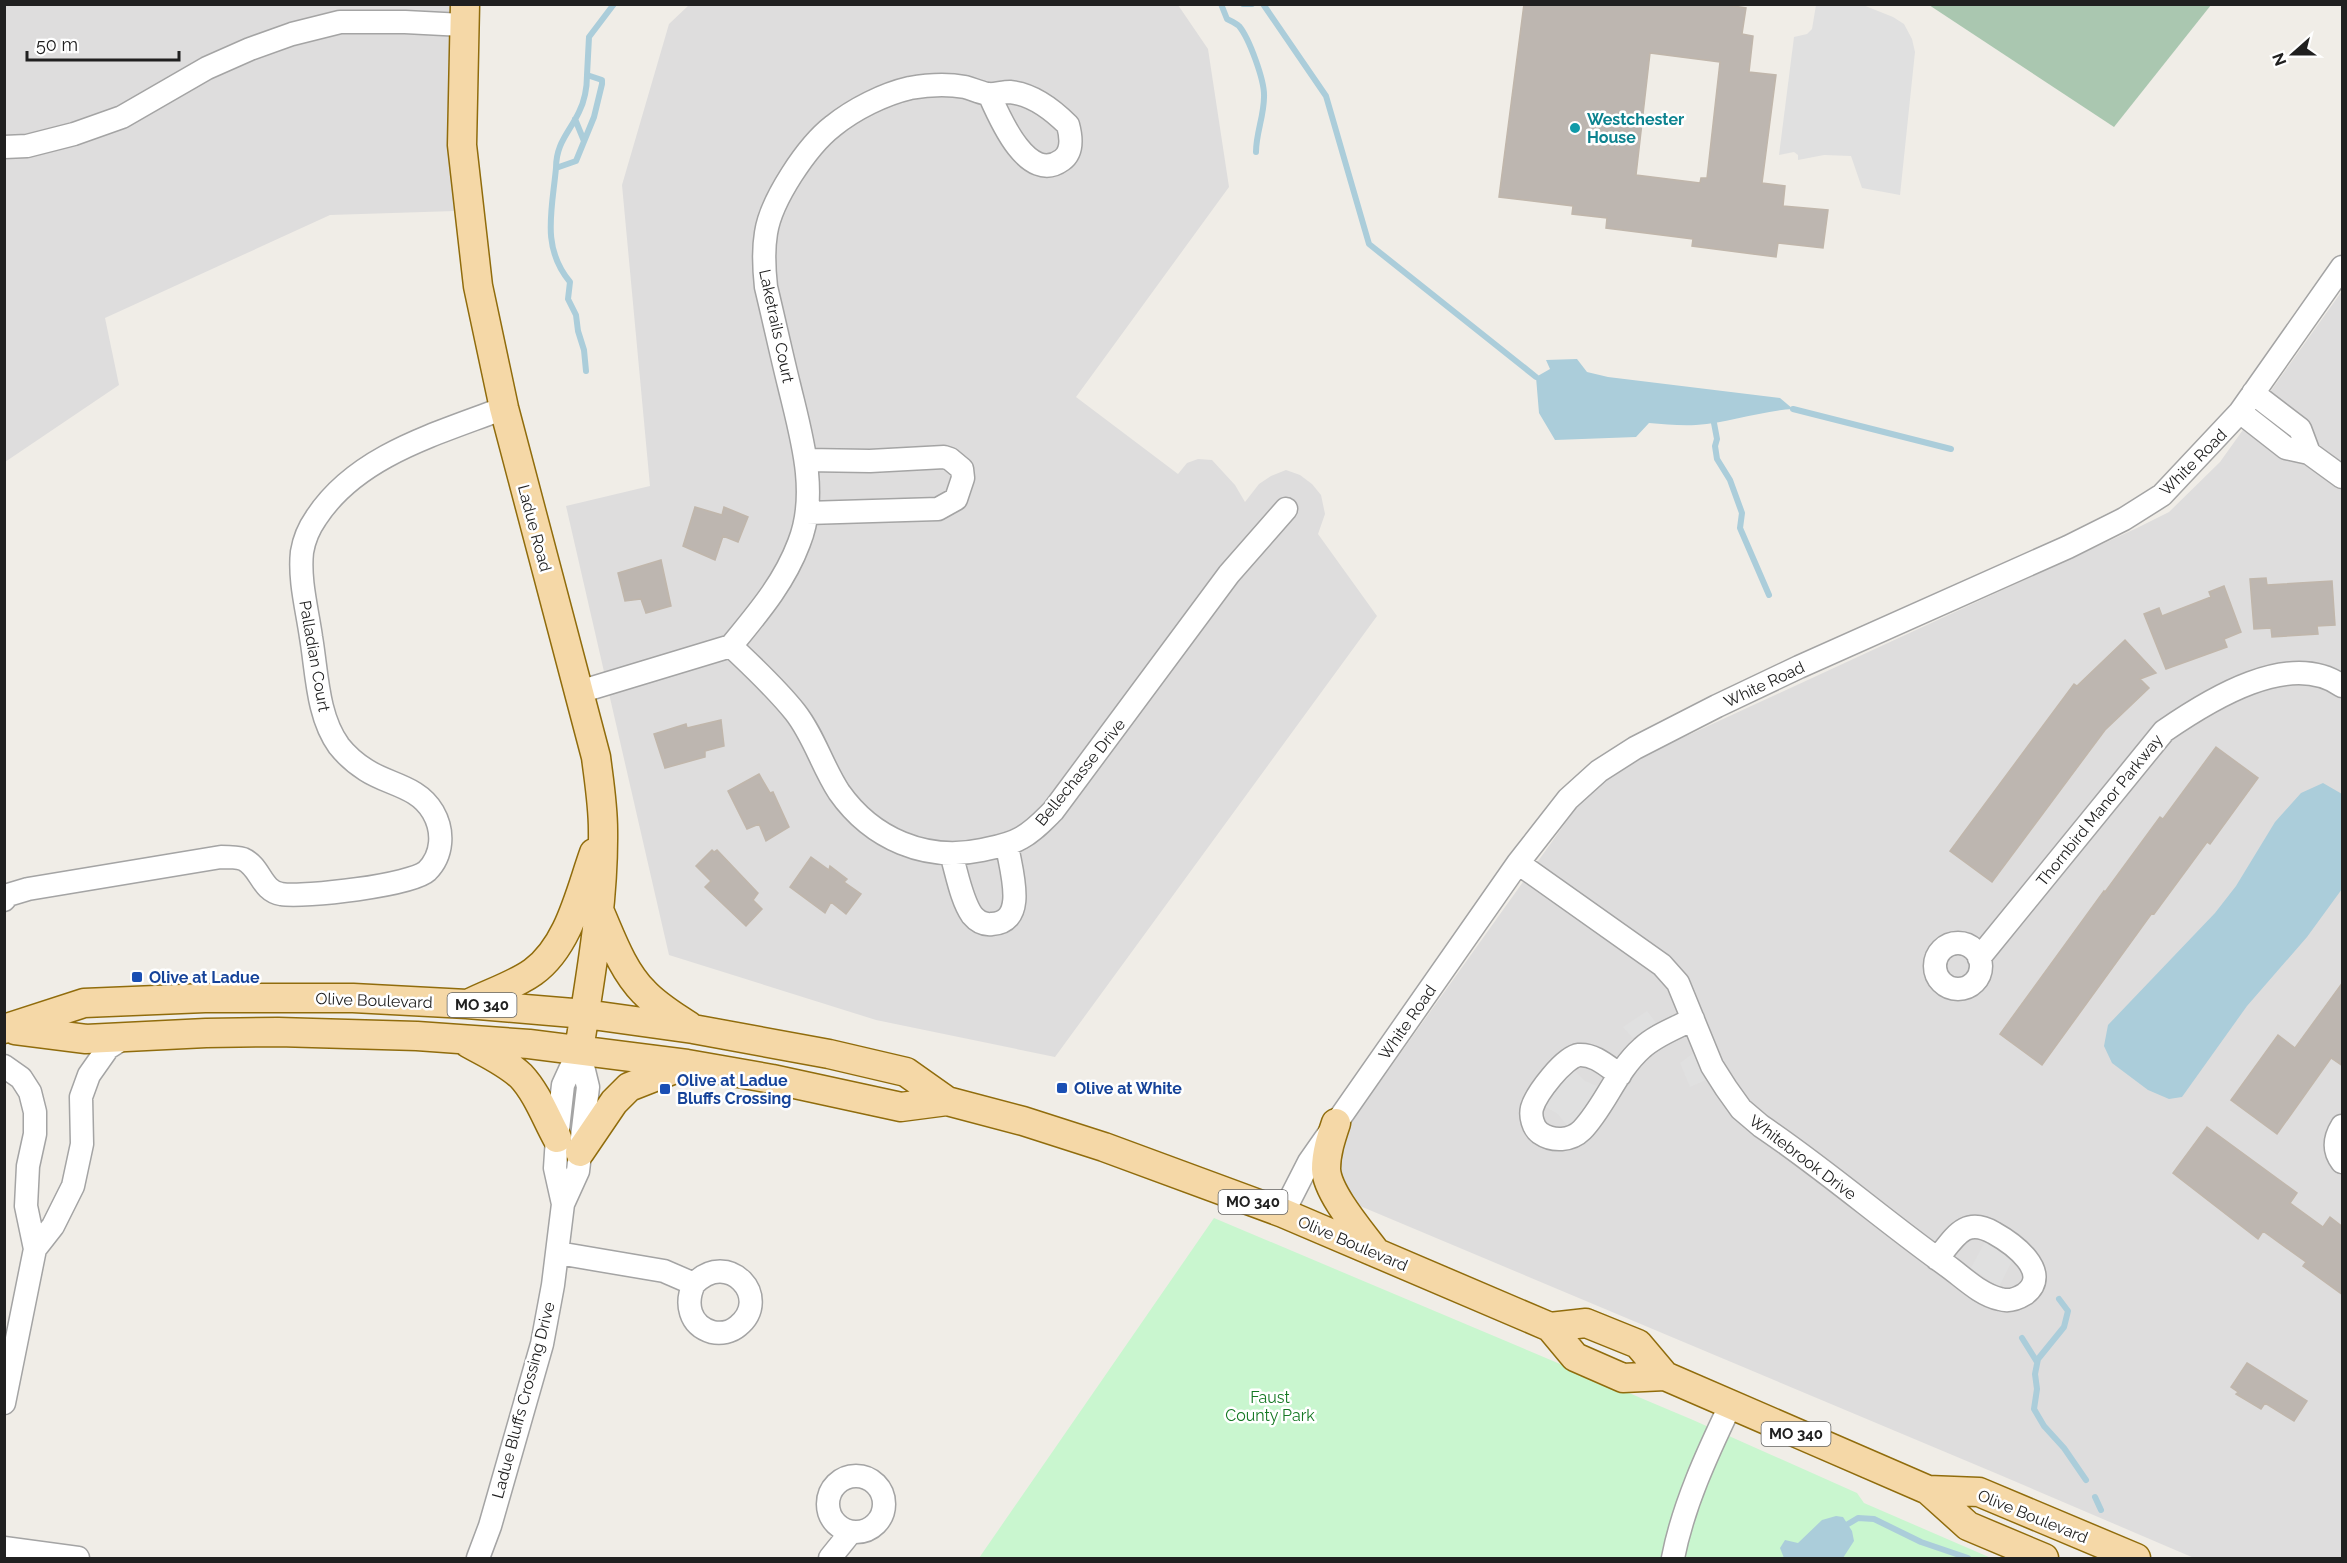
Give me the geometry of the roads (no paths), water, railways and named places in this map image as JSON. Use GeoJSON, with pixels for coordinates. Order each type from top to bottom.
{"type":"FeatureCollection","features":[{"type":"Feature","properties":{"kind":"main road","name":"Ladue Road"},"geometry":{"type":"LineString","coordinates":[[464,15],[462,145],[478,286],[504,408],[596,757],[601,793],[603,829],[599,910],[579,1050]]}},
{"type":"Feature","properties":{"kind":"main road"},"geometry":{"type":"LineString","coordinates":[[467,1004],[533,972],[549,956],[566,930],[603,829]]}},
{"type":"Feature","properties":{"kind":"main road"},"geometry":{"type":"LineString","coordinates":[[599,910],[624,963],[642,991],[693,1029]]}},
{"type":"Feature","properties":{"kind":"main road","name":"Olive Boulevard"},"geometry":{"type":"LineString","coordinates":[[5,1026],[84,1003],[278,997],[353,998],[467,1004],[585,1014],[693,1029],[829,1054],[906,1072],[947,1101],[1023,1121],[1104,1147],[1283,1213],[1550,1326],[1575,1357],[1623,1378],[1665,1376],[1928,1490],[1968,1526],[2044,1558]]}},
{"type":"Feature","properties":{"kind":"main road","name":"Olive Boulevard"},"geometry":{"type":"LineString","coordinates":[[5,1026],[87,1039],[278,1032],[461,1040],[579,1050],[687,1064],[772,1079],[901,1107],[947,1101]]}},
{"type":"Feature","properties":{"kind":"main road"},"geometry":{"type":"LineString","coordinates":[[461,1040],[500,1060],[519,1074],[568,1145],[629,1087],[687,1064]]}},
{"type":"Feature","properties":{"kind":"main road"},"geometry":{"type":"LineString","coordinates":[[1335,1123],[1328,1148],[1327,1175],[1340,1204],[1377,1253]]}},
{"type":"Feature","properties":{"kind":"main road","name":"Olive Boulevard"},"geometry":{"type":"LineString","coordinates":[[1928,1490],[1979,1492],[2136,1558]]}},
{"type":"Feature","properties":{"kind":"street"},"geometry":{"type":"LineString","coordinates":[[4,147],[27,146],[74,134],[122,117],[207,68],[292,34],[340,22],[405,21],[464,15]]}},
{"type":"Feature","properties":{"kind":"street","name":"Laketrails Court"},"geometry":{"type":"LineString","coordinates":[[731,646],[749,627],[786,573],[800,541],[807,513],[806,460],[766,287],[763,258],[766,231],[773,206],[808,152],[832,126],[883,97],[910,88],[936,85],[963,87],[989,94]]}},
{"type":"Feature","properties":{"kind":"street","name":"White Road"},"geometry":{"type":"LineString","coordinates":[[1283,1213],[1309,1162],[1335,1123],[1518,863],[1568,799],[1599,771],[1635,748],[1799,667],[2068,547],[2124,519],[2162,495],[2241,412],[2343,267]]}},
{"type":"Feature","properties":{"kind":"street"},"geometry":{"type":"LineString","coordinates":[[2253,393],[2300,429],[2309,453]]}},
{"type":"Feature","properties":{"kind":"street","name":"Palladian Court"},"geometry":{"type":"LineString","coordinates":[[4,900],[8,895],[28,889],[220,857],[242,858],[256,869],[267,888],[279,894],[312,895],[407,881],[426,872],[436,856],[441,841],[440,825],[432,810],[420,796],[404,786],[367,771],[349,758],[337,743],[328,724],[321,701],[303,582],[302,551],[309,530],[322,508],[357,474],[379,460],[418,442],[504,408]]}},
{"type":"Feature","properties":{"kind":"street"},"geometry":{"type":"LineString","coordinates":[[2241,412],[2286,448],[2309,453],[2343,477]]}},
{"type":"Feature","properties":{"kind":"street"},"geometry":{"type":"LineString","coordinates":[[806,460],[870,461],[944,457],[962,469],[963,478],[956,499],[949,505],[938,509],[807,513]]}},
{"type":"Feature","properties":{"kind":"street","name":"Bellechasse Drive"},"geometry":{"type":"LineString","coordinates":[[731,646],[769,682],[795,712],[813,738],[839,792],[856,813],[878,832],[907,847],[938,853],[970,853],[1006,845],[1034,829],[1059,804],[1229,574],[1286,509]]}},
{"type":"Feature","properties":{"kind":"street"},"geometry":{"type":"LineString","coordinates":[[579,692],[731,646]]}},
{"type":"Feature","properties":{"kind":"street","name":"Thornbird Manor Parkway"},"geometry":{"type":"LineString","coordinates":[[1979,958],[2164,731],[2228,692],[2258,680],[2292,673],[2330,677],[2343,686]]}},
{"type":"Feature","properties":{"kind":"street"},"geometry":{"type":"LineString","coordinates":[[951,854],[973,917],[980,922],[996,924],[1009,917],[1016,902],[1006,845]]}},
{"type":"Feature","properties":{"kind":"street","name":"Whitebrook Drive"},"geometry":{"type":"LineString","coordinates":[[1518,863],[1662,965],[1678,983],[1712,1066],[1741,1109],[1937,1259]]}},
{"type":"Feature","properties":{"kind":"street"},"geometry":{"type":"LineString","coordinates":[[1620,1075],[1641,1049],[1693,1019]]}},
{"type":"Feature","properties":{"kind":"street"},"geometry":{"type":"LineString","coordinates":[[35,1249],[53,1227],[73,1186],[82,1144],[81,1097],[88,1075],[108,1048],[127,1036]]}},
{"type":"Feature","properties":{"kind":"street","name":"Ladue Bluffs Crossing Drive"},"geometry":{"type":"LineString","coordinates":[[478,1558],[490,1527],[542,1344],[558,1253],[563,1204],[578,1171],[568,1145],[588,1087],[579,1050]]}},
{"type":"Feature","properties":{"kind":"street"},"geometry":{"type":"LineString","coordinates":[[4,1066],[21,1078],[30,1092],[35,1112],[35,1134],[28,1166],[26,1206],[35,1249],[4,1403]]}},
{"type":"Feature","properties":{"kind":"street"},"geometry":{"type":"LineString","coordinates":[[2343,1126],[2335,1141],[2336,1149],[2343,1162]]}},
{"type":"Feature","properties":{"kind":"street"},"geometry":{"type":"LineString","coordinates":[[558,1253],[664,1271],[694,1284]]}},
{"type":"Feature","properties":{"kind":"street"},"geometry":{"type":"LineString","coordinates":[[1673,1558],[1681,1524],[1716,1434],[1730,1406]]}},
{"type":"Feature","properties":{"kind":"street"},"geometry":{"type":"LineString","coordinates":[[830,1558],[851,1532]]}},
{"type":"Feature","properties":{"kind":"street"},"geometry":{"type":"LineString","coordinates":[[4,1548],[78,1558]]}},
{"type":"Feature","properties":{"kind":"water"},"geometry":{"type":"Polygon","coordinates":[[[1577,359],[1587,372],[1608,377],[1780,398],[1793,409],[1708,424],[1649,423],[1636,437],[1555,440],[1539,413],[1536,377],[1550,369],[1546,360],[1577,359]]]}},
{"type":"Feature","properties":{"kind":"water"},"geometry":{"type":"Polygon","coordinates":[[[2323,783],[2342,794],[2342,889],[2307,937],[2247,1006],[2182,1097],[2169,1099],[2148,1090],[2112,1063],[2104,1046],[2108,1025],[2215,913],[2236,886],[2275,822],[2301,793],[2323,783]]]}},
{"type":"Feature","properties":{"kind":"water"},"geometry":{"type":"Polygon","coordinates":[[[1836,1516],[1843,1517],[1852,1531],[1854,1541],[1843,1558],[1784,1558],[1780,1548],[1785,1540],[1798,1543],[1822,1520],[1836,1516]]]}},
{"type":"Feature","properties":{"kind":"waterway"},"geometry":{"type":"LineString","coordinates":[[586,371],[576,315],[568,299],[570,282],[561,269],[552,242],[551,214],[556,168],[576,161],[594,117],[602,84],[602,80],[587,75],[589,37],[614,4]]}},
{"type":"Feature","properties":{"kind":"waterway"},"geometry":{"type":"LineString","coordinates":[[1221,4],[1227,19],[1238,25],[1243,32],[1256,60],[1262,81],[1264,104],[1256,152]]}},
{"type":"Feature","properties":{"kind":"waterway"},"geometry":{"type":"LineString","coordinates":[[1243,4],[1252,4]]}},
{"type":"Feature","properties":{"kind":"waterway"},"geometry":{"type":"LineString","coordinates":[[1263,4],[1326,96],[1369,244],[1536,377]]}},
{"type":"Feature","properties":{"kind":"waterway"},"geometry":{"type":"LineString","coordinates":[[556,168],[558,152],[583,103],[587,75]]}},
{"type":"Feature","properties":{"kind":"waterway"},"geometry":{"type":"LineString","coordinates":[[575,119],[584,141]]}},
{"type":"Feature","properties":{"kind":"waterway"},"geometry":{"type":"LineString","coordinates":[[1793,409],[1951,449]]}},
{"type":"Feature","properties":{"kind":"waterway"},"geometry":{"type":"LineString","coordinates":[[1714,423],[1717,459],[1730,480],[1742,513],[1740,528],[1769,595]]}},
{"type":"Feature","properties":{"kind":"waterway"},"geometry":{"type":"LineString","coordinates":[[2059,1299],[2068,1311],[2064,1327],[2038,1359],[2034,1409],[2044,1426],[2064,1448],[2086,1480]]}},
{"type":"Feature","properties":{"kind":"waterway"},"geometry":{"type":"LineString","coordinates":[[2022,1338],[2037,1362]]}},
{"type":"Feature","properties":{"kind":"waterway"},"geometry":{"type":"LineString","coordinates":[[2095,1497],[2101,1510]]}},
{"type":"Feature","properties":{"kind":"waterway"},"geometry":{"type":"LineString","coordinates":[[1848,1524],[1858,1518],[1874,1519],[1921,1542],[1968,1558]]}},
{"type":"Feature","properties":{"kind":"place","name":"Westchester House"},"geometry":{"type":"Point","coordinates":[1575,128]}},
{"type":"Feature","properties":{"kind":"place","name":"Olive at Ladue"},"geometry":{"type":"Point","coordinates":[137,977]}},
{"type":"Feature","properties":{"kind":"place","name":"Olive at White"},"geometry":{"type":"Point","coordinates":[1062,1088]}},
{"type":"Feature","properties":{"kind":"place","name":"Olive at Ladue Bluffs Crossing"},"geometry":{"type":"Point","coordinates":[665,1089]}},
{"type":"Feature","properties":{"kind":"park label","name":"Faust County Park"},"geometry":{"type":"Point","coordinates":[1270,1406]}}]}
